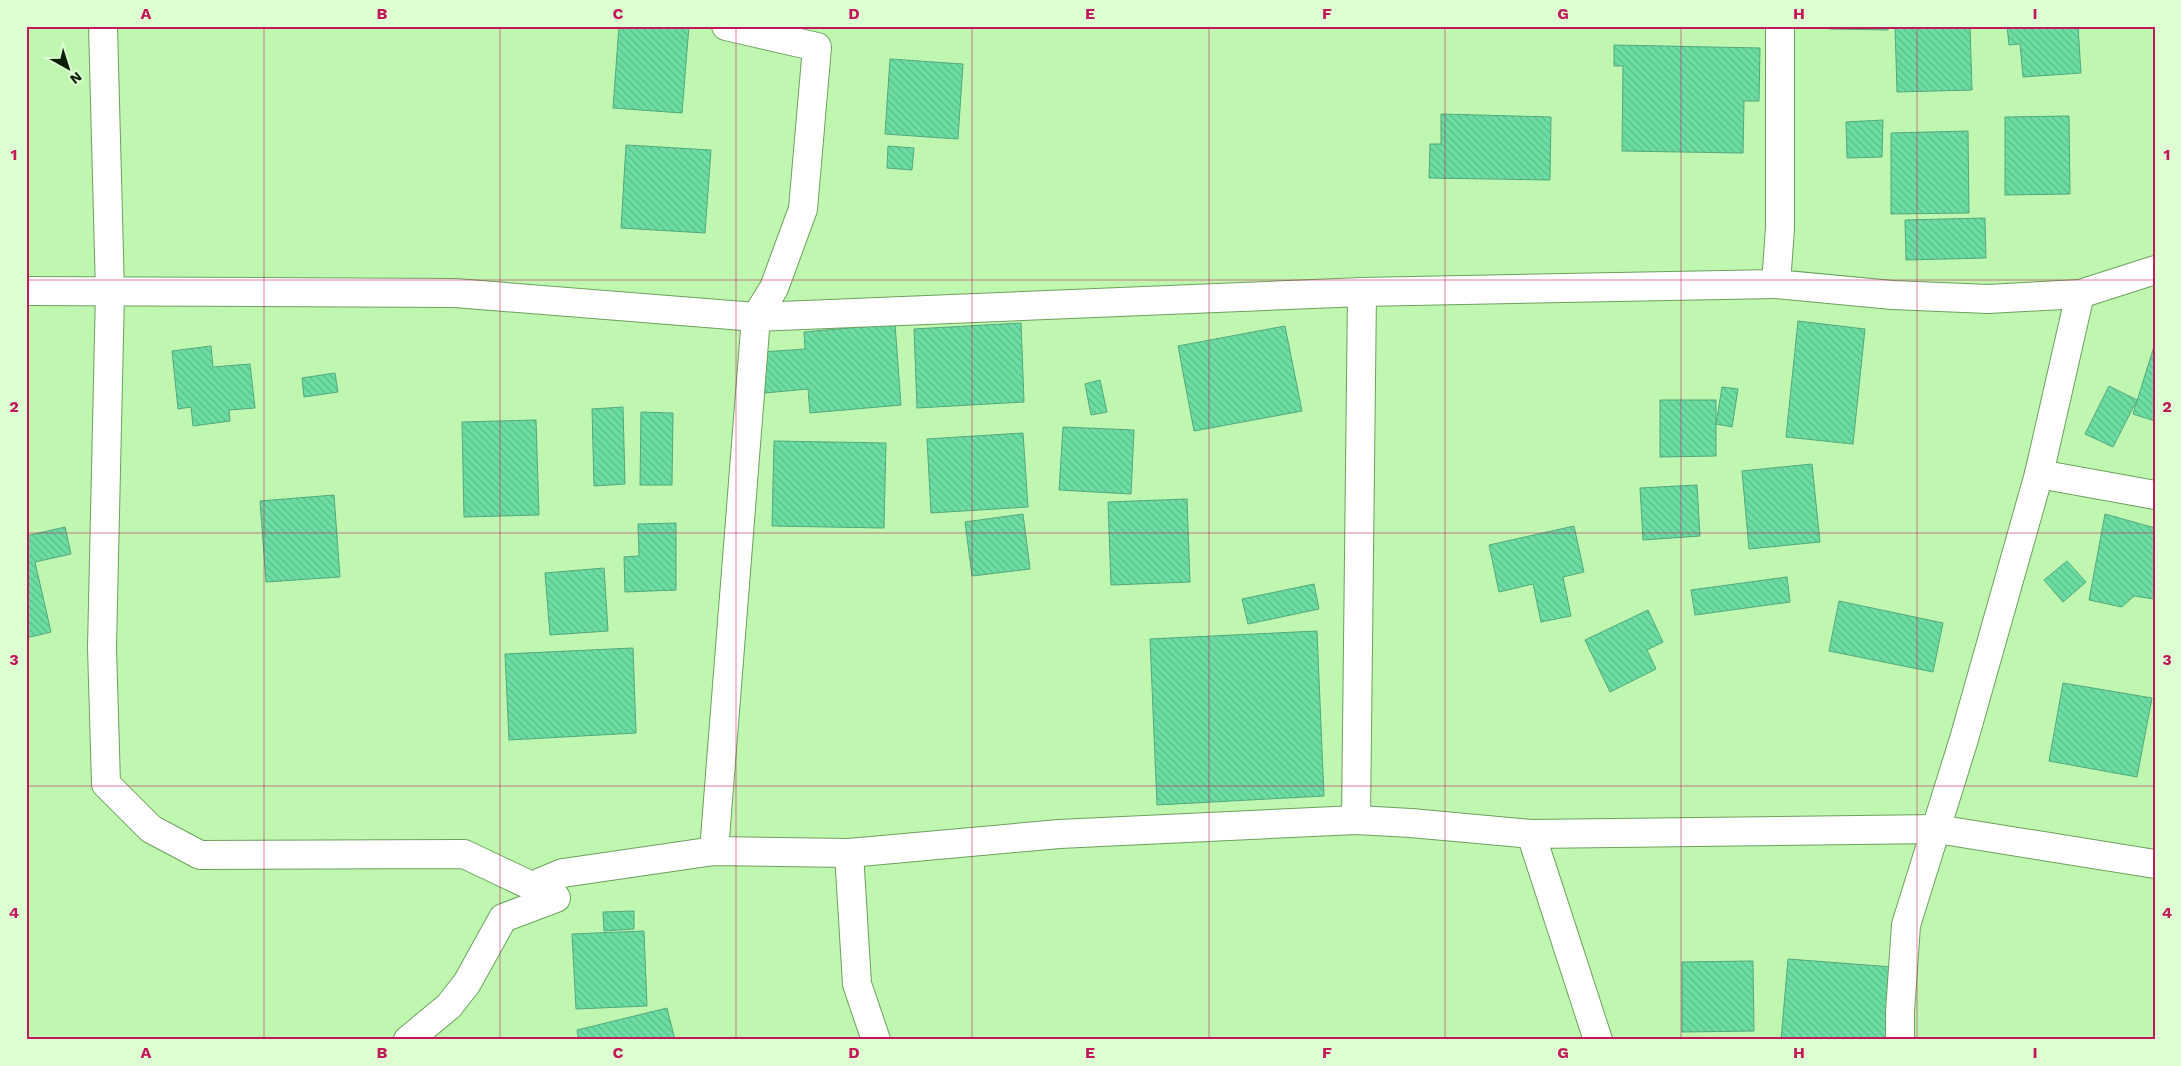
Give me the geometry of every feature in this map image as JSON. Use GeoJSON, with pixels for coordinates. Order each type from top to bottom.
{"type":"FeatureCollection","features":[{"type":"Feature","properties":{"kind":"street"},"geometry":{"type":"LineString","coordinates":[[103,26],[110,292],[102,647],[106,784],[151,829],[200,855],[464,854],[556,898]]}},
{"type":"Feature","properties":{"kind":"street"},"geometry":{"type":"LineString","coordinates":[[714,851],[756,317],[774,288],[802,208],[819,36],[726,26]]}},
{"type":"Feature","properties":{"kind":"street"},"geometry":{"type":"LineString","coordinates":[[1776,284],[1780,228],[1780,26]]}},
{"type":"Feature","properties":{"kind":"street"},"geometry":{"type":"LineString","coordinates":[[26,291],[455,293],[756,317],[1362,292],[1776,284],[1892,295],[1988,299],[2080,294],[2155,270]]}},
{"type":"Feature","properties":{"kind":"street"},"geometry":{"type":"LineString","coordinates":[[1356,820],[1362,292]]}},
{"type":"Feature","properties":{"kind":"street"},"geometry":{"type":"LineString","coordinates":[[1900,1040],[1906,925],[1964,739],[2039,474],[2080,294]]}},
{"type":"Feature","properties":{"kind":"street"},"geometry":{"type":"LineString","coordinates":[[2039,474],[2155,495]]}},
{"type":"Feature","properties":{"kind":"street"},"geometry":{"type":"LineString","coordinates":[[556,898],[541,882],[563,874],[714,851],[849,853],[1059,834],[1356,820],[1531,834],[1937,829],[2155,864]]}},
{"type":"Feature","properties":{"kind":"street"},"geometry":{"type":"LineString","coordinates":[[1531,834],[1598,1040]]}},
{"type":"Feature","properties":{"kind":"street"},"geometry":{"type":"LineString","coordinates":[[849,853],[857,984],[876,1040]]}},
{"type":"Feature","properties":{"kind":"street"},"geometry":{"type":"LineString","coordinates":[[408,1040],[455,999],[467,983],[503,918],[556,898]]}},
{"type":"Feature","properties":{"kind":"building"},"geometry":{"type":"Polygon","coordinates":[[[619,26],[689,26],[682,113],[613,108],[619,26]]]}},
{"type":"Feature","properties":{"kind":"building"},"geometry":{"type":"Polygon","coordinates":[[[1829,26],[1888,26],[1888,30],[1829,29],[1829,26]]]}},
{"type":"Feature","properties":{"kind":"building"},"geometry":{"type":"Polygon","coordinates":[[[1895,26],[1970,26],[1972,90],[1897,92],[1895,26]]]}},
{"type":"Feature","properties":{"kind":"building"},"geometry":{"type":"Polygon","coordinates":[[[2007,26],[2078,26],[2081,73],[2023,77],[2020,44],[2009,45],[2007,26]]]}},
{"type":"Feature","properties":{"kind":"building"},"geometry":{"type":"Polygon","coordinates":[[[1614,45],[1760,48],[1759,101],[1744,101],[1743,153],[1622,151],[1623,66],[1614,66],[1614,45]]]}},
{"type":"Feature","properties":{"kind":"building"},"geometry":{"type":"Polygon","coordinates":[[[890,59],[963,64],[958,139],[885,134],[890,59]]]}},
{"type":"Feature","properties":{"kind":"building"},"geometry":{"type":"Polygon","coordinates":[[[1441,114],[1551,117],[1550,180],[1429,178],[1430,144],[1441,144],[1441,114]]]}},
{"type":"Feature","properties":{"kind":"building"},"geometry":{"type":"Polygon","coordinates":[[[2069,116],[2070,194],[2005,195],[2005,117],[2069,116]]]}},
{"type":"Feature","properties":{"kind":"building"},"geometry":{"type":"Polygon","coordinates":[[[1883,120],[1882,157],[1847,158],[1846,122],[1883,120]]]}},
{"type":"Feature","properties":{"kind":"building"},"geometry":{"type":"Polygon","coordinates":[[[1968,131],[1969,213],[1891,214],[1891,133],[1968,131]]]}},
{"type":"Feature","properties":{"kind":"building"},"geometry":{"type":"Polygon","coordinates":[[[626,145],[711,150],[705,233],[621,228],[626,145]]]}},
{"type":"Feature","properties":{"kind":"building"},"geometry":{"type":"Polygon","coordinates":[[[888,146],[914,148],[912,170],[887,168],[888,146]]]}},
{"type":"Feature","properties":{"kind":"building"},"geometry":{"type":"Polygon","coordinates":[[[1985,218],[1986,258],[1906,260],[1905,220],[1985,218]]]}},
{"type":"Feature","properties":{"kind":"building"},"geometry":{"type":"Polygon","coordinates":[[[1798,321],[1865,329],[1853,444],[1786,437],[1798,321]]]}},
{"type":"Feature","properties":{"kind":"building"},"geometry":{"type":"Polygon","coordinates":[[[1021,323],[1024,402],[917,408],[914,329],[1021,323]]]}},
{"type":"Feature","properties":{"kind":"building"},"geometry":{"type":"Polygon","coordinates":[[[895,324],[901,405],[810,413],[808,389],[765,393],[762,352],[805,349],[804,332],[895,324]]]}},
{"type":"Feature","properties":{"kind":"building"},"geometry":{"type":"Polygon","coordinates":[[[1285,326],[1302,411],[1194,431],[1178,346],[1285,326]]]}},
{"type":"Feature","properties":{"kind":"building"},"geometry":{"type":"Polygon","coordinates":[[[2155,343],[2155,421],[2133,414],[2155,343]]]}},
{"type":"Feature","properties":{"kind":"building"},"geometry":{"type":"Polygon","coordinates":[[[211,346],[213,367],[250,364],[255,408],[229,410],[230,421],[193,426],[191,407],[178,409],[172,351],[211,346]]]}},
{"type":"Feature","properties":{"kind":"building"},"geometry":{"type":"Polygon","coordinates":[[[335,373],[338,392],[304,397],[302,378],[335,373]]]}},
{"type":"Feature","properties":{"kind":"building"},"geometry":{"type":"Polygon","coordinates":[[[1100,380],[1107,412],[1091,415],[1085,384],[1100,380]]]}},
{"type":"Feature","properties":{"kind":"building"},"geometry":{"type":"Polygon","coordinates":[[[2109,386],[2137,400],[2113,447],[2085,434],[2109,386]]]}},
{"type":"Feature","properties":{"kind":"building"},"geometry":{"type":"Polygon","coordinates":[[[1722,387],[1738,389],[1732,427],[1716,424],[1722,387]]]}},
{"type":"Feature","properties":{"kind":"building"},"geometry":{"type":"Polygon","coordinates":[[[1660,400],[1716,400],[1716,456],[1660,457],[1660,400]]]}},
{"type":"Feature","properties":{"kind":"building"},"geometry":{"type":"Polygon","coordinates":[[[623,407],[625,484],[594,486],[592,409],[623,407]]]}},
{"type":"Feature","properties":{"kind":"building"},"geometry":{"type":"Polygon","coordinates":[[[641,412],[673,413],[672,485],[640,485],[641,412]]]}},
{"type":"Feature","properties":{"kind":"building"},"geometry":{"type":"Polygon","coordinates":[[[536,420],[539,515],[464,517],[462,422],[536,420]]]}},
{"type":"Feature","properties":{"kind":"building"},"geometry":{"type":"Polygon","coordinates":[[[1063,427],[1134,430],[1131,494],[1059,490],[1063,427]]]}},
{"type":"Feature","properties":{"kind":"building"},"geometry":{"type":"Polygon","coordinates":[[[1023,433],[1028,507],[931,513],[927,439],[1023,433]]]}},
{"type":"Feature","properties":{"kind":"building"},"geometry":{"type":"Polygon","coordinates":[[[774,441],[886,443],[884,528],[772,526],[774,441]]]}},
{"type":"Feature","properties":{"kind":"building"},"geometry":{"type":"Polygon","coordinates":[[[1812,464],[1820,542],[1749,549],[1742,471],[1812,464]]]}},
{"type":"Feature","properties":{"kind":"building"},"geometry":{"type":"Polygon","coordinates":[[[1697,485],[1700,536],[1643,540],[1640,488],[1697,485]]]}},
{"type":"Feature","properties":{"kind":"building"},"geometry":{"type":"Polygon","coordinates":[[[334,495],[340,577],[266,582],[260,501],[334,495]]]}},
{"type":"Feature","properties":{"kind":"building"},"geometry":{"type":"Polygon","coordinates":[[[1187,499],[1190,582],[1111,585],[1108,502],[1187,499]]]}},
{"type":"Feature","properties":{"kind":"building"},"geometry":{"type":"Polygon","coordinates":[[[1023,514],[1030,569],[972,576],[965,522],[1023,514]]]}},
{"type":"Feature","properties":{"kind":"building"},"geometry":{"type":"Polygon","coordinates":[[[2105,514],[2155,528],[2154,599],[2134,596],[2122,607],[2089,600],[2105,514]]]}},
{"type":"Feature","properties":{"kind":"building"},"geometry":{"type":"Polygon","coordinates":[[[676,523],[676,590],[625,592],[624,557],[639,556],[638,524],[676,523]]]}},
{"type":"Feature","properties":{"kind":"building"},"geometry":{"type":"Polygon","coordinates":[[[1574,526],[1584,572],[1563,577],[1571,616],[1541,622],[1533,584],[1499,592],[1489,545],[1574,526]]]}},
{"type":"Feature","properties":{"kind":"building"},"geometry":{"type":"Polygon","coordinates":[[[65,527],[71,554],[35,562],[51,632],[26,638],[26,536],[65,527]]]}},
{"type":"Feature","properties":{"kind":"building"},"geometry":{"type":"Polygon","coordinates":[[[2067,561],[2086,582],[2063,602],[2044,580],[2067,561]]]}},
{"type":"Feature","properties":{"kind":"building"},"geometry":{"type":"Polygon","coordinates":[[[604,568],[608,631],[550,635],[545,573],[604,568]]]}},
{"type":"Feature","properties":{"kind":"building"},"geometry":{"type":"Polygon","coordinates":[[[1787,577],[1790,602],[1695,615],[1691,590],[1787,577]]]}},
{"type":"Feature","properties":{"kind":"building"},"geometry":{"type":"Polygon","coordinates":[[[1314,584],[1319,609],[1248,624],[1242,599],[1314,584]]]}},
{"type":"Feature","properties":{"kind":"building"},"geometry":{"type":"Polygon","coordinates":[[[1839,601],[1943,623],[1933,672],[1829,651],[1839,601]]]}},
{"type":"Feature","properties":{"kind":"building"},"geometry":{"type":"Polygon","coordinates":[[[1648,610],[1663,642],[1647,650],[1656,669],[1610,692],[1585,640],[1648,610]]]}},
{"type":"Feature","properties":{"kind":"building"},"geometry":{"type":"Polygon","coordinates":[[[1317,631],[1324,796],[1157,805],[1150,639],[1317,631]]]}},
{"type":"Feature","properties":{"kind":"building"},"geometry":{"type":"Polygon","coordinates":[[[633,648],[636,733],[509,740],[505,654],[633,648]]]}},
{"type":"Feature","properties":{"kind":"building"},"geometry":{"type":"Polygon","coordinates":[[[2063,683],[2152,698],[2137,777],[2049,761],[2063,683]]]}},
{"type":"Feature","properties":{"kind":"building"},"geometry":{"type":"Polygon","coordinates":[[[634,911],[634,929],[604,931],[603,912],[634,911]]]}},
{"type":"Feature","properties":{"kind":"building"},"geometry":{"type":"Polygon","coordinates":[[[644,931],[647,1006],[576,1009],[572,934],[644,931]]]}},
{"type":"Feature","properties":{"kind":"building"},"geometry":{"type":"Polygon","coordinates":[[[1788,959],[1892,967],[1886,1040],[1781,1040],[1788,959]]]}},
{"type":"Feature","properties":{"kind":"building"},"geometry":{"type":"Polygon","coordinates":[[[1753,961],[1754,1031],[1682,1032],[1682,962],[1753,961]]]}},
{"type":"Feature","properties":{"kind":"building"},"geometry":{"type":"Polygon","coordinates":[[[667,1008],[675,1040],[579,1040],[577,1030],[667,1008]]]}}]}
